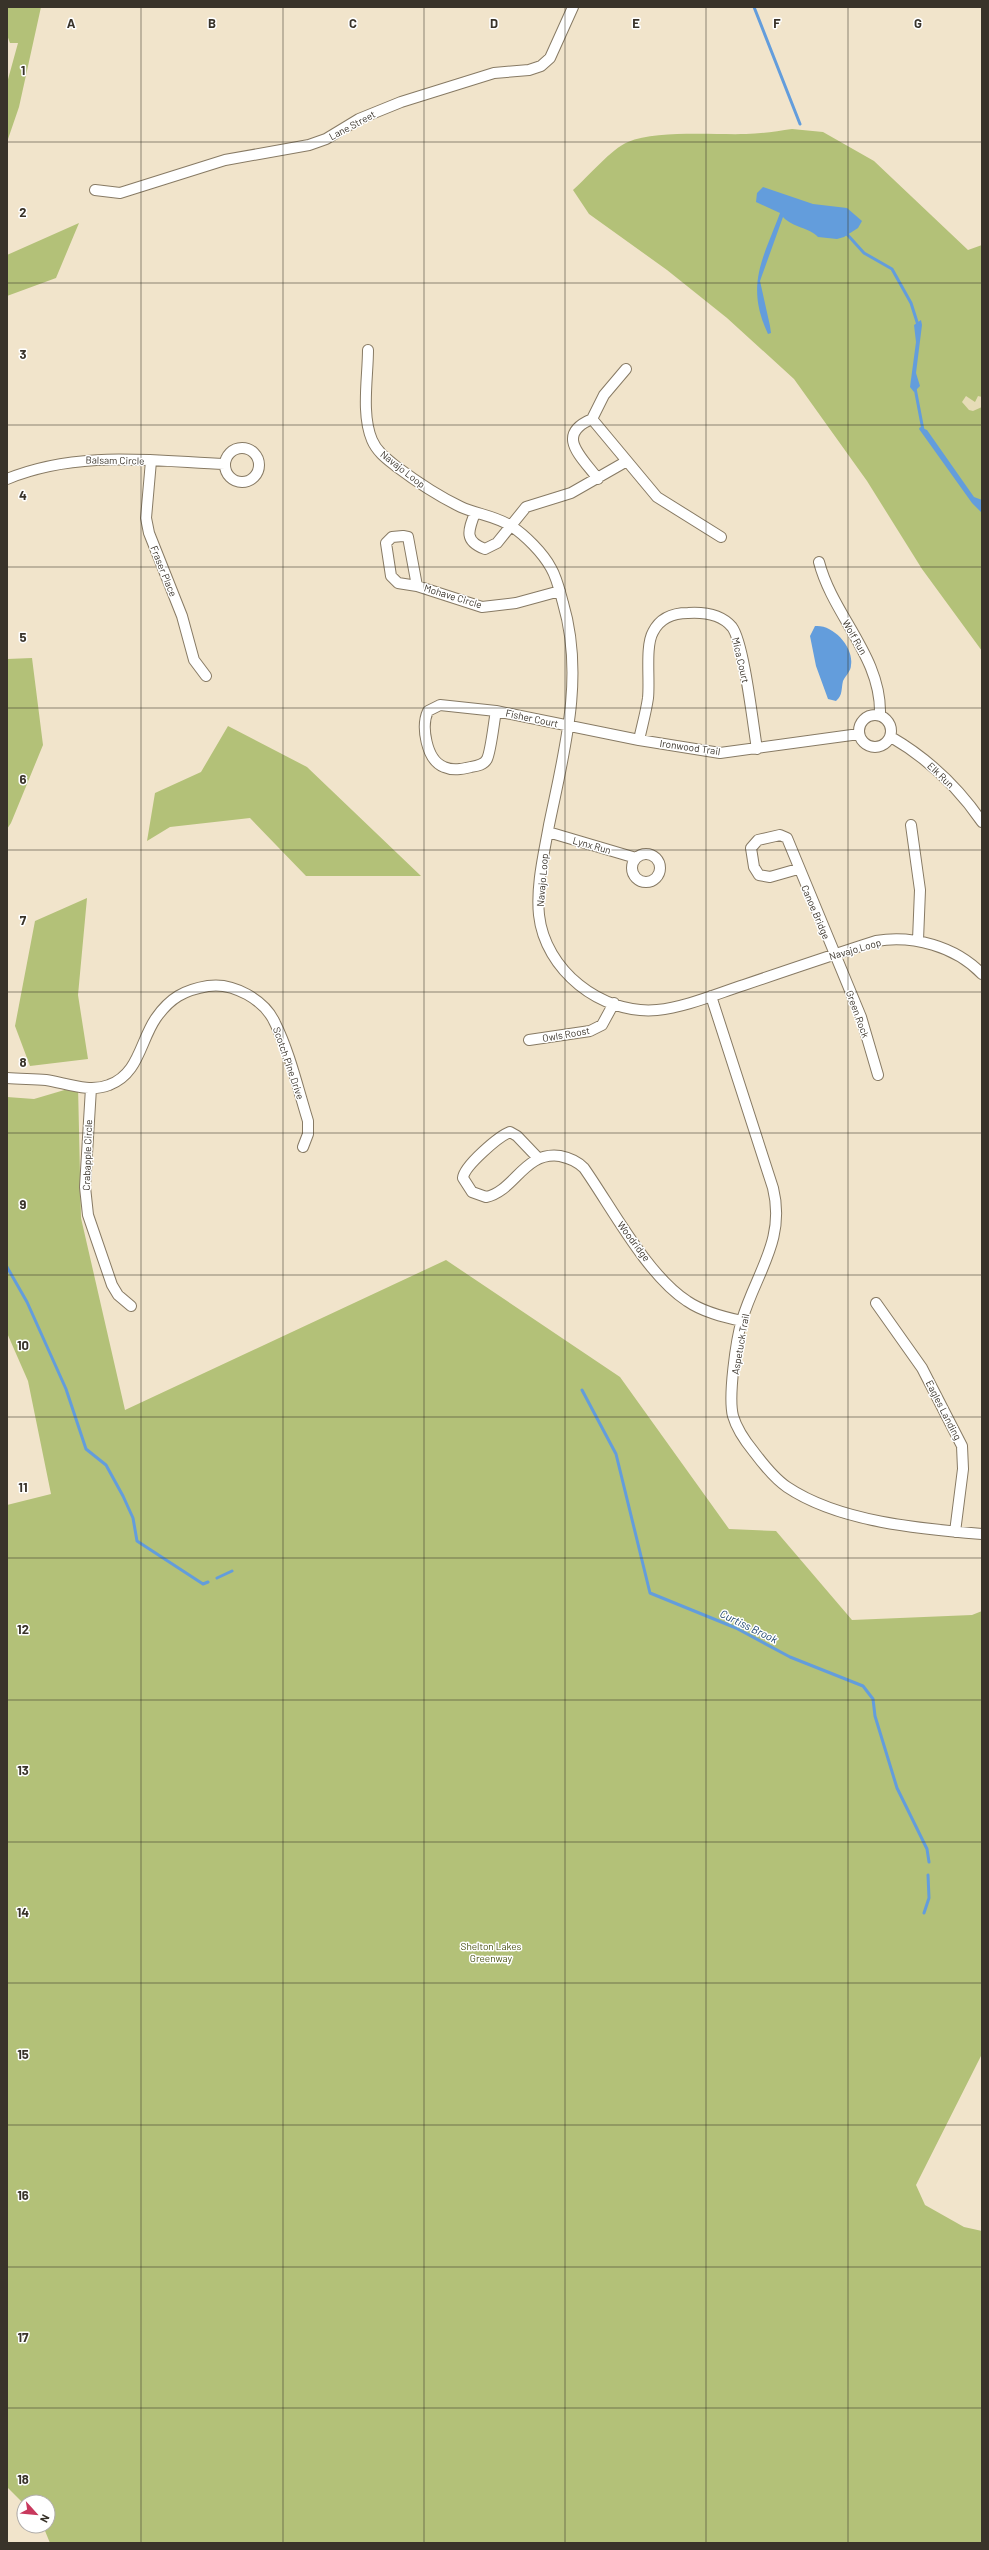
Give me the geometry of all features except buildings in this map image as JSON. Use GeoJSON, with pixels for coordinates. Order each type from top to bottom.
{"type":"FeatureCollection","features":[{"type":"Feature","properties":{"kind":"street","name":"Lane Street"},"geometry":{"type":"LineString","coordinates":[[96,190],[120,193],[225,160],[309,145],[326,139],[359,119],[401,102],[494,73],[529,70],[541,66],[550,58],[573,7]]}},
{"type":"Feature","properties":{"kind":"street","name":"Navajo Loop"},"geometry":{"type":"LineString","coordinates":[[368,350],[368,428],[372,441],[380,454],[416,482],[475,513],[510,526],[532,544],[551,568],[560,591],[571,628],[574,668],[569,726],[548,832],[540,886],[540,915],[544,934],[555,957],[569,976],[592,994],[614,1003],[642,1009],[660,1009],[711,996],[835,954],[882,940],[894,938],[918,940],[950,952],[971,964],[982,974]]}},
{"type":"Feature","properties":{"kind":"street"},"geometry":{"type":"LineString","coordinates":[[598,479],[572,444],[572,435],[580,424],[592,419],[604,395],[626,369]]}},
{"type":"Feature","properties":{"kind":"street"},"geometry":{"type":"LineString","coordinates":[[592,419],[657,496],[721,537]]}},
{"type":"Feature","properties":{"kind":"street","name":"Balsam Circle"},"geometry":{"type":"LineString","coordinates":[[7,479],[52,464],[79,460],[128,458],[151,461],[225,464]]}},
{"type":"Feature","properties":{"kind":"street","name":"Fraser Place"},"geometry":{"type":"LineString","coordinates":[[151,461],[146,518],[149,533],[182,616],[194,660],[206,676]]}},
{"type":"Feature","properties":{"kind":"street"},"geometry":{"type":"LineString","coordinates":[[475,513],[470,528],[469,537],[475,545],[485,549],[497,543],[526,507],[571,493],[598,479],[627,461]]}},
{"type":"Feature","properties":{"kind":"street","name":"Mohave Circle"},"geometry":{"type":"LineString","coordinates":[[417,586],[408,537],[392,537],[386,542],[391,576],[398,583],[417,586],[482,607],[516,604],[560,591]]}},
{"type":"Feature","properties":{"kind":"street","name":"Wolf Run"},"geometry":{"type":"LineString","coordinates":[[819,562],[829,591],[874,673],[881,697],[880,715]]}},
{"type":"Feature","properties":{"kind":"street","name":"Mica Court"},"geometry":{"type":"LineString","coordinates":[[639,740],[648,699],[650,643],[653,631],[664,619],[672,615],[708,613],[724,620],[734,631],[747,686],[757,749]]}},
{"type":"Feature","properties":{"kind":"street","name":"Fisher Court"},"geometry":{"type":"LineString","coordinates":[[496,711],[487,759],[479,766],[455,770],[443,767],[435,760],[424,734],[424,720],[428,711],[440,705],[496,711],[569,726]]}},
{"type":"Feature","properties":{"kind":"street"},"geometry":{"type":"LineString","coordinates":[[871,715],[880,715],[890,724],[890,737],[881,746],[872,747],[863,742],[859,734],[863,720],[871,715]]}},
{"type":"Feature","properties":{"kind":"street","name":"Ironwood Trail"},"geometry":{"type":"LineString","coordinates":[[569,726],[639,740],[720,752],[757,749],[859,734]]}},
{"type":"Feature","properties":{"kind":"street","name":"Elk Run"},"geometry":{"type":"LineString","coordinates":[[890,737],[911,748],[935,769],[965,799],[982,822]]}},
{"type":"Feature","properties":{"kind":"street"},"geometry":{"type":"LineString","coordinates":[[910,825],[919,878],[918,940]]}},
{"type":"Feature","properties":{"kind":"street","name":"Lynx Run"},"geometry":{"type":"LineString","coordinates":[[548,832],[636,858]]}},
{"type":"Feature","properties":{"kind":"street","name":"Canoe Bridge"},"geometry":{"type":"LineString","coordinates":[[798,869],[770,877],[759,875],[754,867],[751,848],[758,840],[780,835],[787,838],[798,869],[835,954]]}},
{"type":"Feature","properties":{"kind":"street","name":"Green Rock"},"geometry":{"type":"LineString","coordinates":[[835,954],[861,1017],[878,1075]]}},
{"type":"Feature","properties":{"kind":"street","name":"Scotch Pine Drive"},"geometry":{"type":"LineString","coordinates":[[7,1078],[45,1080],[91,1088],[108,1086],[119,1080],[130,1070],[155,1020],[180,993],[216,985],[232,988],[250,997],[265,1008],[275,1023],[308,1121],[308,1134],[303,1146]]}},
{"type":"Feature","properties":{"kind":"street","name":"Aspetuck Trail"},"geometry":{"type":"LineString","coordinates":[[711,996],[773,1188],[778,1214],[775,1235],[742,1321],[732,1397],[732,1414],[741,1435],[780,1481],[808,1498],[863,1518],[890,1524],[982,1534]]}},
{"type":"Feature","properties":{"kind":"street","name":"Owls Roost"},"geometry":{"type":"LineString","coordinates":[[529,1040],[590,1031],[602,1025],[614,1003]]}},
{"type":"Feature","properties":{"kind":"street","name":"Crabapple Circle"},"geometry":{"type":"LineString","coordinates":[[91,1088],[85,1187],[88,1215],[112,1285],[118,1295],[131,1306]]}},
{"type":"Feature","properties":{"kind":"street"},"geometry":{"type":"LineString","coordinates":[[510,1132],[517,1136],[538,1158],[491,1196],[476,1195],[468,1188],[463,1178],[468,1166],[501,1137],[510,1132]]}},
{"type":"Feature","properties":{"kind":"street","name":"Woodridge"},"geometry":{"type":"LineString","coordinates":[[538,1158],[566,1157],[580,1164],[636,1246],[679,1295],[704,1310],[742,1321]]}},
{"type":"Feature","properties":{"kind":"street","name":"Eagles Landing"},"geometry":{"type":"LineString","coordinates":[[876,1303],[922,1368],[962,1446],[963,1470],[955,1532]]}},
{"type":"Feature","properties":{"kind":"green space"},"geometry":{"type":"Polygon","coordinates":[[[7,7],[41,7],[19,107],[7,142],[7,83],[18,43],[10,43],[7,35],[7,7]]]}},
{"type":"Feature","properties":{"kind":"green space"},"geometry":{"type":"Polygon","coordinates":[[[792,129],[823,132],[874,161],[968,250],[982,245],[982,651],[922,569],[867,481],[794,379],[727,318],[667,270],[589,214],[573,190],[614,150],[621,145],[640,138],[669,134],[752,134],[792,129]]]}},
{"type":"Feature","properties":{"kind":"green space"},"geometry":{"type":"Polygon","coordinates":[[[79,223],[56,278],[7,296],[7,255],[79,223]]]}},
{"type":"Feature","properties":{"kind":"green space"},"geometry":{"type":"Polygon","coordinates":[[[32,658],[43,745],[11,823],[7,829],[7,659],[32,658]]]}},
{"type":"Feature","properties":{"kind":"green space"},"geometry":{"type":"Polygon","coordinates":[[[228,726],[307,767],[421,876],[306,876],[250,818],[170,827],[147,841],[155,793],[201,772],[228,726]]]}},
{"type":"Feature","properties":{"kind":"green space"},"geometry":{"type":"Polygon","coordinates":[[[87,898],[78,995],[88,1059],[30,1066],[15,1026],[35,921],[87,898]]]}},
{"type":"Feature","properties":{"kind":"green space","name":"Shelton Lakes Greenway"},"geometry":{"type":"Polygon","coordinates":[[[78,1086],[81,1218],[125,1410],[446,1260],[620,1377],[729,1529],[776,1531],[852,1620],[972,1615],[982,1611],[982,2054],[916,2185],[925,2205],[964,2227],[982,2231],[982,2543],[50,2543],[46,2534],[56,2534],[56,2494],[16,2494],[16,2496],[7,2487],[7,1505],[51,1494],[28,1381],[7,1333],[7,1097],[34,1099],[78,1086]]]}},
{"type":"Feature","properties":{"kind":"sand"},"geometry":{"type":"Polygon","coordinates":[[[966,396],[975,402],[978,396],[982,397],[982,407],[973,411],[969,410],[962,402],[966,396]]]}},
{"type":"Feature","properties":{"kind":"water"},"geometry":{"type":"Polygon","coordinates":[[[763,187],[813,204],[847,208],[862,221],[858,228],[844,237],[837,239],[818,237],[810,231],[787,221],[783,217],[760,281],[770,326],[771,333],[768,334],[761,317],[757,286],[763,259],[780,213],[756,202],[757,193],[763,187]]]}},
{"type":"Feature","properties":{"kind":"water"},"geometry":{"type":"Polygon","coordinates":[[[921,320],[922,325],[916,373],[920,386],[914,392],[910,387],[916,342],[914,325],[921,320]]]}},
{"type":"Feature","properties":{"kind":"water"},"geometry":{"type":"Polygon","coordinates":[[[920,427],[927,430],[974,497],[982,500],[982,513],[972,503],[919,429],[920,427]]]}},
{"type":"Feature","properties":{"kind":"water"},"geometry":{"type":"Polygon","coordinates":[[[815,626],[822,626],[829,629],[841,638],[846,644],[851,658],[851,667],[843,681],[840,696],[836,701],[828,699],[816,666],[810,636],[815,626]]]}},
{"type":"Feature","properties":{"kind":"waterway"},"geometry":{"type":"LineString","coordinates":[[754,7],[800,124]]}},
{"type":"Feature","properties":{"kind":"waterway"},"geometry":{"type":"LineString","coordinates":[[845,232],[864,253],[892,269],[911,303],[918,325]]}},
{"type":"Feature","properties":{"kind":"waterway"},"geometry":{"type":"LineString","coordinates":[[915,388],[923,430]]}},
{"type":"Feature","properties":{"kind":"waterway"},"geometry":{"type":"LineString","coordinates":[[7,1267],[27,1302],[66,1389],[86,1449],[106,1465],[133,1518],[137,1541],[203,1584],[208,1582]]}},
{"type":"Feature","properties":{"kind":"waterway","name":"Curtiss Brook"},"geometry":{"type":"LineString","coordinates":[[582,1390],[616,1454],[650,1593],[736,1628],[790,1657],[863,1686],[873,1699],[875,1716],[897,1788],[927,1849],[929,1862]]}},
{"type":"Feature","properties":{"kind":"waterway"},"geometry":{"type":"LineString","coordinates":[[217,1578],[232,1571]]}},
{"type":"Feature","properties":{"kind":"waterway","name":"Curtiss Brook"},"geometry":{"type":"LineString","coordinates":[[924,1913],[929,1898],[928,1875]]}}]}
